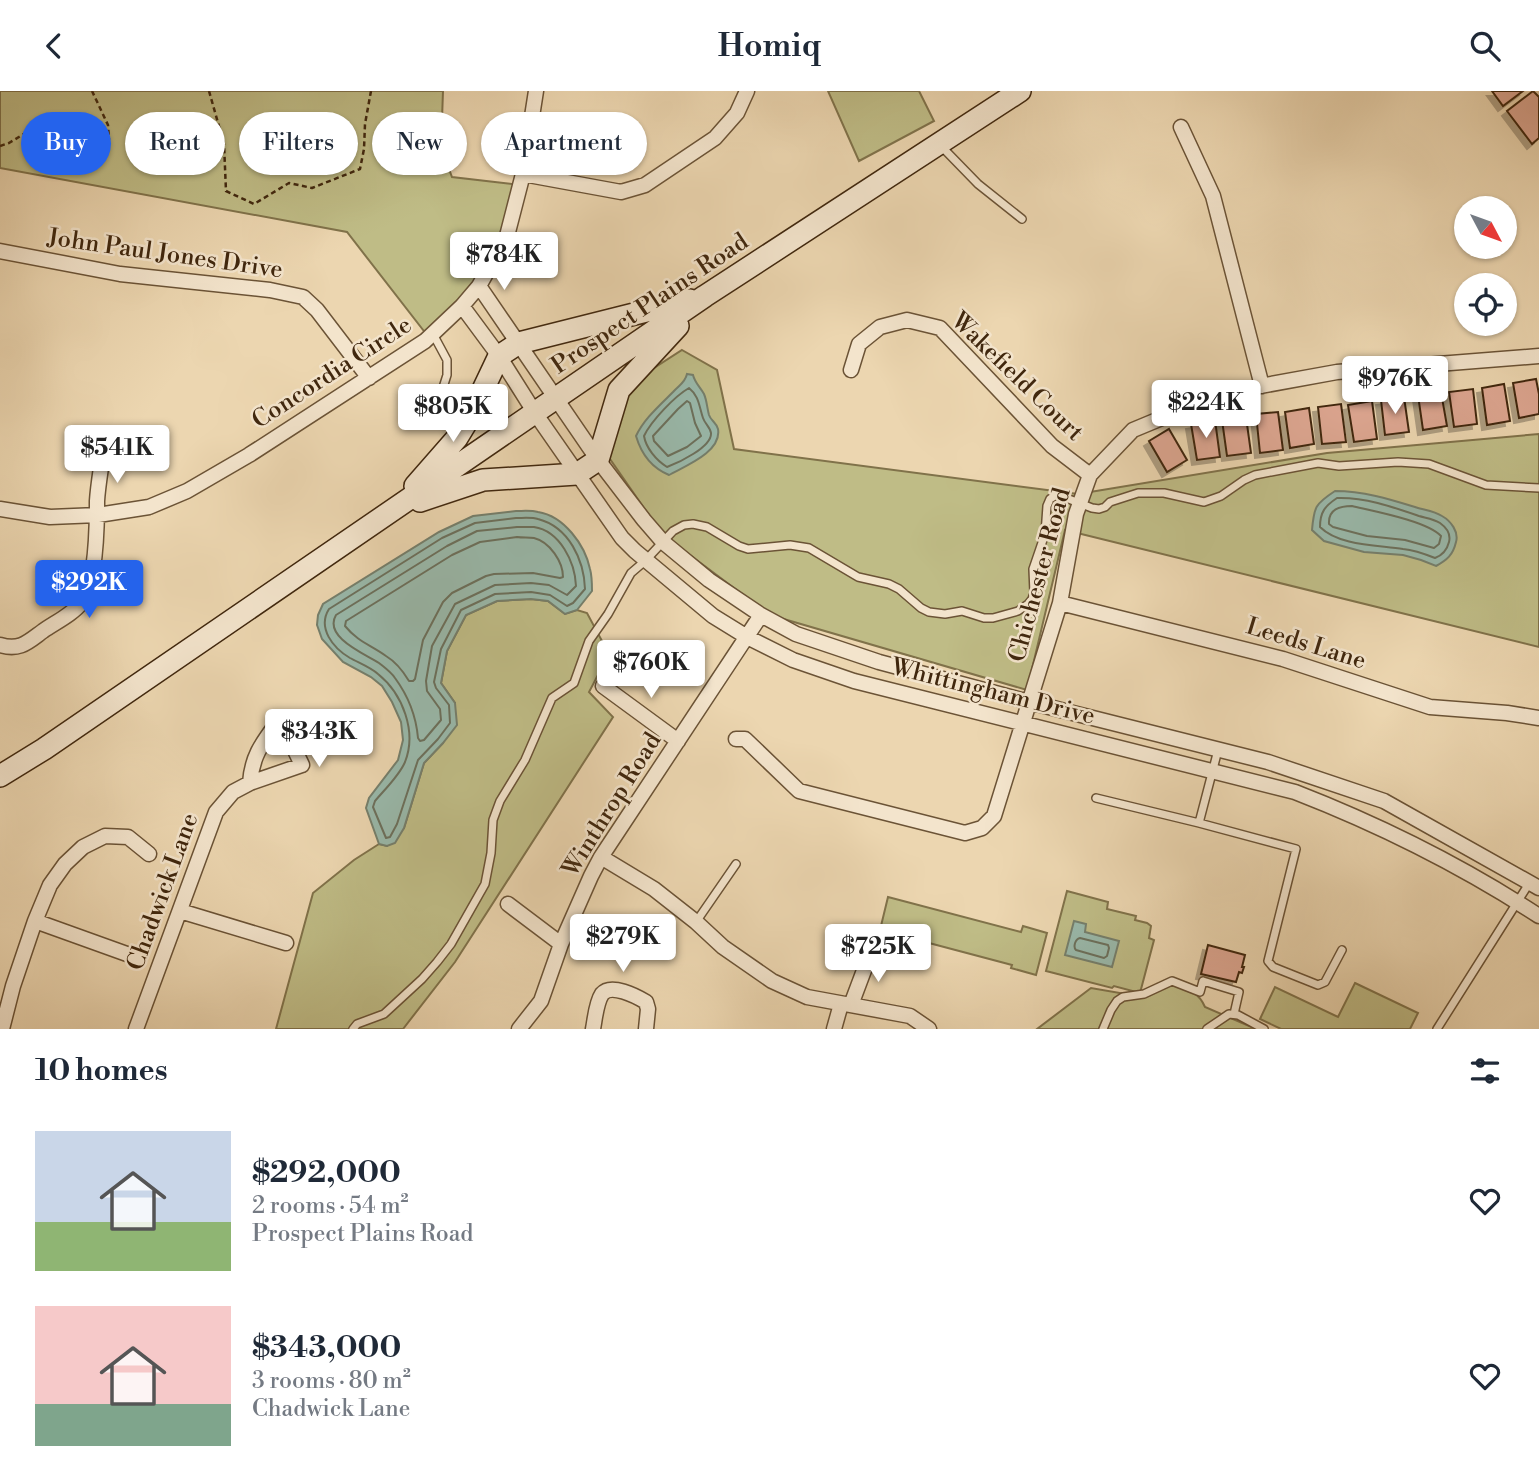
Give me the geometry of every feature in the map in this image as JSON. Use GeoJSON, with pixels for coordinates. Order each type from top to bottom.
{"type":"FeatureCollection","features":[{"type":"Feature","properties":{"kind":"street","name":"Concordia Circle"},"geometry":{"type":"LineString","coordinates":[[533,112],[536,91]]}},
{"type":"Feature","properties":{"kind":"street"},"geometry":{"type":"LineString","coordinates":[[529,175],[621,191],[645,185],[715,138],[737,113],[747,91]]}},
{"type":"Feature","properties":{"kind":"street","name":"Prospect Plains Road"},"geometry":{"type":"LineString","coordinates":[[0,776],[44,749],[705,296],[1020,91]]}},
{"type":"Feature","properties":{"kind":"street"},"geometry":{"type":"LineString","coordinates":[[1181,127],[1213,196],[1262,386]]}},
{"type":"Feature","properties":{"kind":"street","name":"Concordia Circle"},"geometry":{"type":"LineString","coordinates":[[0,509],[50,517],[98,515],[149,507],[187,491],[249,455],[425,341],[462,306],[479,286],[507,236],[523,175]]}},
{"type":"Feature","properties":{"kind":"street","name":"John Paul Jones Drive"},"geometry":{"type":"LineString","coordinates":[[0,251],[120,274],[271,290],[303,297],[317,310],[369,378]]}},
{"type":"Feature","properties":{"kind":"street","name":"Whittingham Drive"},"geometry":{"type":"LineString","coordinates":[[479,286],[598,460],[663,542],[709,580],[761,615],[796,634],[879,662],[1268,762],[1384,801],[1534,885]]}},
{"type":"Feature","properties":{"kind":"street"},"geometry":{"type":"LineString","coordinates":[[393,511],[457,438],[499,356],[519,343],[705,296]]}},
{"type":"Feature","properties":{"kind":"street"},"geometry":{"type":"LineString","coordinates":[[393,511],[483,480],[577,474],[598,460],[619,390],[705,296]]}},
{"type":"Feature","properties":{"kind":"street","name":"Whittingham Drive"},"geometry":{"type":"LineString","coordinates":[[462,306],[622,538],[645,561],[713,616],[747,636],[793,660],[854,681],[1295,792],[1392,834],[1501,891],[1539,916]]}},
{"type":"Feature","properties":{"kind":"street","name":"Wakefield Court"},"geometry":{"type":"LineString","coordinates":[[851,370],[859,344],[880,327],[907,320],[940,328],[1052,446],[1090,475]]}},
{"type":"Feature","properties":{"kind":"street","name":"Chichester Road"},"geometry":{"type":"LineString","coordinates":[[736,739],[745,739],[799,792],[965,833],[982,828],[994,816],[1060,603],[1076,514],[1090,475],[1133,430],[1222,393],[1337,372],[1539,356]]}},
{"type":"Feature","properties":{"kind":"street"},"geometry":{"type":"LineString","coordinates":[[0,645],[10,648],[21,646],[75,610],[83,600],[89,588],[96,543],[97,501],[103,453]]}},
{"type":"Feature","properties":{"kind":"street","name":"Leeds Lane"},"geometry":{"type":"LineString","coordinates":[[1060,603],[1283,659],[1430,707],[1539,718]]}},
{"type":"Feature","properties":{"kind":"street","name":"Winthrop Road"},"geometry":{"type":"LineString","coordinates":[[519,1029],[541,1001],[561,944],[601,857],[761,615]]}},
{"type":"Feature","properties":{"kind":"street"},"geometry":{"type":"LineString","coordinates":[[603,687],[678,741]]}},
{"type":"Feature","properties":{"kind":"street","name":"Chadwick Lane"},"geometry":{"type":"LineString","coordinates":[[136,1029],[216,811],[233,792],[250,783],[302,765],[280,719],[256,754],[250,783]]}},
{"type":"Feature","properties":{"kind":"street"},"geometry":{"type":"LineString","coordinates":[[2,1029],[35,921],[50,885],[65,864],[83,847],[105,836],[128,837],[149,854]]}},
{"type":"Feature","properties":{"kind":"street"},"geometry":{"type":"LineString","coordinates":[[601,857],[654,889],[723,947],[772,981],[807,997],[910,1016],[929,1029]]}},
{"type":"Feature","properties":{"kind":"street"},"geometry":{"type":"LineString","coordinates":[[508,904],[561,944]]}},
{"type":"Feature","properties":{"kind":"street"},"geometry":{"type":"LineString","coordinates":[[180,911],[286,943]]}},
{"type":"Feature","properties":{"kind":"street"},"geometry":{"type":"LineString","coordinates":[[35,921],[138,958]]}},
{"type":"Feature","properties":{"kind":"street"},"geometry":{"type":"LineString","coordinates":[[834,1029],[872,950]]}},
{"type":"Feature","properties":{"kind":"street"},"geometry":{"type":"LineString","coordinates":[[593,1029],[600,998],[610,989],[625,992],[646,1002],[646,1029]]}},
{"type":"Feature","properties":{"kind":"lane"},"geometry":{"type":"LineString","coordinates":[[940,144],[978,184],[1022,219]]}},
{"type":"Feature","properties":{"kind":"lane"},"geometry":{"type":"LineString","coordinates":[[433,334],[447,360],[447,375],[433,419]]}},
{"type":"Feature","properties":{"kind":"lane"},"geometry":{"type":"LineString","coordinates":[[353,1029],[357,1024],[384,1014],[422,979],[451,944],[485,884],[491,853],[492,820],[525,760],[552,698],[574,683],[589,641],[631,573],[673,531],[684,525],[693,523],[707,527],[748,549],[790,545],[809,548],[858,577],[899,589],[929,612],[945,614],[962,611],[993,618],[1018,611],[1032,599],[1033,569],[1043,544],[1047,506],[1056,495],[1099,509],[1118,499],[1149,492],[1164,492],[1204,502],[1221,496],[1255,475],[1318,463],[1339,466],[1398,462],[1429,464],[1486,485],[1539,488]]}},
{"type":"Feature","properties":{"kind":"lane"},"geometry":{"type":"LineString","coordinates":[[1199,823],[1217,750]]}},
{"type":"Feature","properties":{"kind":"lane"},"geometry":{"type":"LineString","coordinates":[[1096,798],[1296,849],[1268,961],[1273,967],[1318,985],[1325,982],[1342,950]]}},
{"type":"Feature","properties":{"kind":"lane"},"geometry":{"type":"LineString","coordinates":[[696,922],[736,864]]}},
{"type":"Feature","properties":{"kind":"lane","name":"Whittingham Drive"},"geometry":{"type":"LineString","coordinates":[[1437,1029],[1517,902],[1534,885]]}},
{"type":"Feature","properties":{"kind":"lane"},"geometry":{"type":"LineString","coordinates":[[1103,1029],[1117,1001],[1123,997],[1144,994],[1172,981],[1200,992],[1203,981],[1239,992],[1234,1014]]}},
{"type":"Feature","properties":{"kind":"lane"},"geometry":{"type":"LineString","coordinates":[[1207,1029],[1229,1014],[1238,1015],[1264,1029]]}},
{"type":"Feature","properties":{"kind":"path"},"geometry":{"type":"LineString","coordinates":[[0,146],[45,121],[94,146],[109,139],[108,125],[93,91]]}},
{"type":"Feature","properties":{"kind":"path"},"geometry":{"type":"LineString","coordinates":[[209,91],[224,144],[226,191],[254,204],[289,183],[312,188],[360,169],[371,91]]}},
{"type":"Feature","properties":{"kind":"shaded area"},"geometry":{"type":"Polygon","coordinates":[[[0,91],[443,91],[442,112],[372,112],[372,175],[451,175],[521,185],[490,265],[427,335],[347,232],[38,175],[111,175],[111,112],[21,112],[21,172],[0,168],[0,91]]]}},
{"type":"Feature","properties":{"kind":"shaded area"},"geometry":{"type":"Polygon","coordinates":[[[828,91],[919,91],[934,121],[859,161],[828,91]]]}},
{"type":"Feature","properties":{"kind":"shaded area"},"geometry":{"type":"Polygon","coordinates":[[[682,350],[717,370],[734,449],[1078,494],[1327,453],[1539,434],[1539,647],[1065,530],[1027,690],[770,615],[662,534],[601,446],[620,390],[682,350]]]}},
{"type":"Feature","properties":{"kind":"shaded area"},"geometry":{"type":"Polygon","coordinates":[[[497,601],[548,601],[565,614],[577,610],[587,613],[609,654],[589,692],[613,717],[455,962],[403,1029],[276,1029],[313,893],[379,844],[387,846],[404,828],[424,763],[443,743],[455,703],[441,683],[447,651],[466,615],[497,601]]]}},
{"type":"Feature","properties":{"kind":"shaded area"},"geometry":{"type":"Polygon","coordinates":[[[1067,891],[1108,902],[1107,909],[1136,916],[1135,920],[1151,926],[1149,938],[1154,940],[1140,993],[1046,971],[1067,891]]]}},
{"type":"Feature","properties":{"kind":"shaded area"},"geometry":{"type":"Polygon","coordinates":[[[888,897],[1021,932],[1023,926],[1047,933],[1036,975],[1011,968],[1012,965],[880,930],[888,897]]]}},
{"type":"Feature","properties":{"kind":"shaded area"},"geometry":{"type":"Polygon","coordinates":[[[1355,983],[1418,1013],[1410,1029],[1281,1029],[1260,1019],[1275,987],[1338,1017],[1355,983]]]}},
{"type":"Feature","properties":{"kind":"shaded area"},"geometry":{"type":"Polygon","coordinates":[[[1173,984],[1196,994],[1205,1007],[1256,1029],[1037,1029],[1091,988],[1143,997],[1173,984]]]}},
{"type":"Feature","properties":{"kind":"water"},"geometry":{"type":"Polygon","coordinates":[[[687,374],[693,375],[704,394],[709,415],[718,429],[718,437],[714,445],[701,457],[669,475],[648,459],[636,436],[648,418],[683,382],[687,374]]]}},
{"type":"Feature","properties":{"kind":"water"},"geometry":{"type":"Polygon","coordinates":[[[1335,491],[1376,496],[1439,514],[1454,527],[1457,538],[1451,554],[1436,566],[1403,555],[1364,552],[1324,541],[1312,530],[1314,516],[1319,503],[1335,491]]]}},
{"type":"Feature","properties":{"kind":"water"},"geometry":{"type":"Polygon","coordinates":[[[533,511],[547,515],[565,525],[578,541],[587,560],[592,591],[577,610],[565,614],[548,601],[531,599],[497,601],[466,615],[447,651],[441,683],[455,703],[457,725],[424,763],[404,828],[395,843],[387,846],[379,844],[366,808],[369,798],[398,760],[403,740],[401,722],[382,686],[343,662],[322,639],[317,625],[318,615],[323,604],[439,532],[473,516],[533,511]]]}},
{"type":"Feature","properties":{"kind":"water"},"geometry":{"type":"Polygon","coordinates":[[[1074,921],[1086,924],[1085,932],[1119,941],[1112,967],[1065,955],[1074,921]]]}},
{"type":"Feature","properties":{"kind":"building"},"geometry":{"type":"Polygon","coordinates":[[[1492,91],[1523,91],[1503,106],[1492,91]]]}},
{"type":"Feature","properties":{"kind":"building"},"geometry":{"type":"Polygon","coordinates":[[[1533,91],[1539,97],[1539,138],[1532,144],[1507,111],[1533,91]]]}},
{"type":"Feature","properties":{"kind":"building"},"geometry":{"type":"Polygon","coordinates":[[[1536,379],[1539,414],[1519,418],[1513,383],[1536,379]]]}},
{"type":"Feature","properties":{"kind":"building"},"geometry":{"type":"Polygon","coordinates":[[[1504,384],[1510,421],[1487,425],[1482,388],[1504,384]]]}},
{"type":"Feature","properties":{"kind":"building"},"geometry":{"type":"Polygon","coordinates":[[[1473,389],[1477,424],[1454,427],[1449,392],[1473,389]]]}},
{"type":"Feature","properties":{"kind":"building"},"geometry":{"type":"Polygon","coordinates":[[[1441,392],[1447,426],[1423,430],[1418,395],[1441,392]]]}},
{"type":"Feature","properties":{"kind":"building"},"geometry":{"type":"Polygon","coordinates":[[[1404,397],[1409,432],[1385,435],[1381,400],[1404,397]]]}},
{"type":"Feature","properties":{"kind":"building"},"geometry":{"type":"Polygon","coordinates":[[[1372,401],[1377,439],[1354,442],[1348,405],[1372,401]]]}},
{"type":"Feature","properties":{"kind":"building"},"geometry":{"type":"Polygon","coordinates":[[[1341,404],[1346,442],[1322,444],[1318,407],[1341,404]]]}},
{"type":"Feature","properties":{"kind":"building"},"geometry":{"type":"Polygon","coordinates":[[[1309,408],[1314,444],[1290,448],[1285,412],[1309,408]]]}},
{"type":"Feature","properties":{"kind":"building"},"geometry":{"type":"Polygon","coordinates":[[[1278,412],[1283,450],[1260,453],[1256,414],[1278,412]]]}},
{"type":"Feature","properties":{"kind":"building"},"geometry":{"type":"Polygon","coordinates":[[[1246,417],[1251,453],[1227,456],[1222,420],[1246,417]]]}},
{"type":"Feature","properties":{"kind":"building"},"geometry":{"type":"Polygon","coordinates":[[[1215,420],[1220,457],[1197,460],[1191,424],[1215,420]]]}},
{"type":"Feature","properties":{"kind":"building"},"geometry":{"type":"Polygon","coordinates":[[[1169,429],[1187,460],[1167,472],[1149,441],[1169,429]]]}},
{"type":"Feature","properties":{"kind":"building"},"geometry":{"type":"Polygon","coordinates":[[[1208,945],[1245,955],[1242,973],[1239,972],[1236,982],[1201,974],[1208,945]]]}}]}
